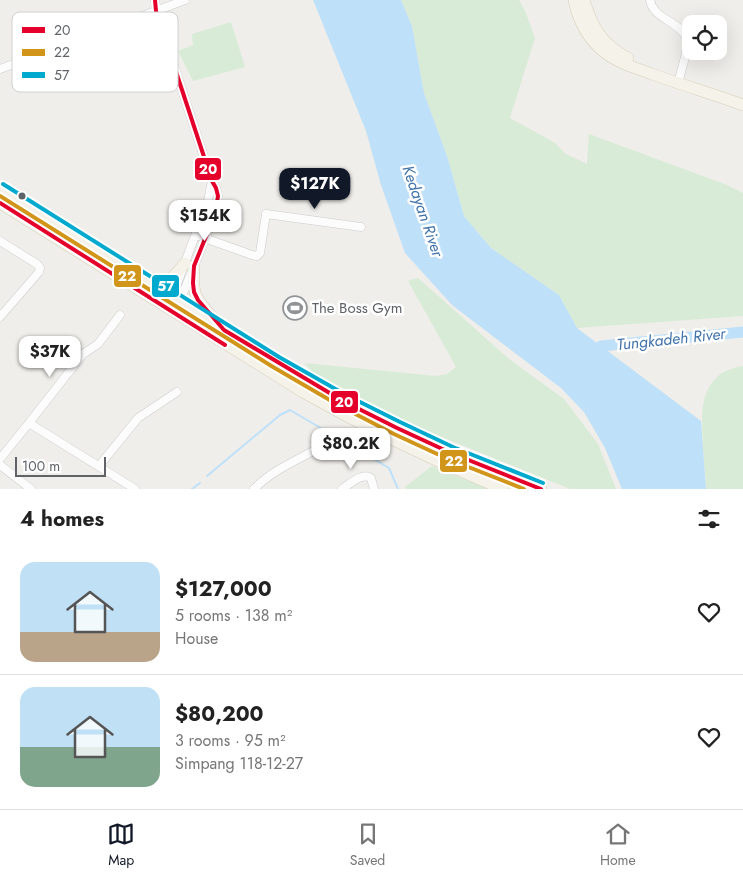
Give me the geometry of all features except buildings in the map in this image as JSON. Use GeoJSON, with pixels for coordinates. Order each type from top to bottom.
{"type":"FeatureCollection","features":[{"type":"Feature","properties":{"kind":"main road"},"geometry":{"type":"LineString","coordinates":[[574,0],[579,18],[589,36],[611,57],[669,80],[743,104]]}},
{"type":"Feature","properties":{"kind":"main road"},"geometry":{"type":"LineString","coordinates":[[584,0],[596,31],[602,40],[622,55],[636,62],[743,97]]}},
{"type":"Feature","properties":{"kind":"main road"},"geometry":{"type":"LineString","coordinates":[[0,181],[85,242]]}},
{"type":"Feature","properties":{"kind":"main road"},"geometry":{"type":"LineString","coordinates":[[0,189],[224,330],[343,401],[450,453],[541,489]]}},
{"type":"Feature","properties":{"kind":"main road"},"geometry":{"type":"LineString","coordinates":[[0,203],[171,311],[337,412],[439,461],[503,489]]}},
{"type":"Feature","properties":{"kind":"main road"},"geometry":{"type":"LineString","coordinates":[[141,278],[171,279],[190,264],[194,292],[204,308],[224,330]]}},
{"type":"Feature","properties":{"kind":"street"},"geometry":{"type":"LineString","coordinates":[[155,0],[156,12],[185,0]]}},
{"type":"Feature","properties":{"kind":"street"},"geometry":{"type":"LineString","coordinates":[[650,0],[654,10],[686,37],[687,43],[680,76]]}},
{"type":"Feature","properties":{"kind":"street"},"geometry":{"type":"LineString","coordinates":[[0,69],[12,65]]}},
{"type":"Feature","properties":{"kind":"street"},"geometry":{"type":"LineString","coordinates":[[178,78],[218,196],[215,214],[206,239],[190,264]]}},
{"type":"Feature","properties":{"kind":"street"},"geometry":{"type":"LineString","coordinates":[[171,311],[190,264],[196,235],[208,201],[212,181]]}},
{"type":"Feature","properties":{"kind":"street"},"geometry":{"type":"LineString","coordinates":[[196,235],[257,256],[260,253],[266,214],[361,227]]}},
{"type":"Feature","properties":{"kind":"street"},"geometry":{"type":"LineString","coordinates":[[0,242],[37,264],[40,268],[39,272],[0,317]]}},
{"type":"Feature","properties":{"kind":"street"},"geometry":{"type":"LineString","coordinates":[[0,458],[83,354],[98,344],[120,315]]}},
{"type":"Feature","properties":{"kind":"street"},"geometry":{"type":"LineString","coordinates":[[99,466],[138,418],[177,392]]}},
{"type":"Feature","properties":{"kind":"street"},"geometry":{"type":"LineString","coordinates":[[29,424],[135,489]]}},
{"type":"Feature","properties":{"kind":"street"},"geometry":{"type":"LineString","coordinates":[[254,489],[259,483],[319,448]]}},
{"type":"Feature","properties":{"kind":"street"},"geometry":{"type":"LineString","coordinates":[[0,465],[31,489]]}},
{"type":"Feature","properties":{"kind":"street"},"geometry":{"type":"LineString","coordinates":[[342,489],[363,476],[371,478],[374,489]]}},
{"type":"Feature","properties":{"kind":"green space"},"geometry":{"type":"Polygon","coordinates":[[[401,0],[519,0],[535,38],[510,118],[555,143],[566,154],[587,164],[589,134],[727,185],[743,193],[743,316],[577,328],[559,295],[491,248],[464,216],[447,156],[424,93],[412,26],[401,0]]]}},
{"type":"Feature","properties":{"kind":"green space"},"geometry":{"type":"Polygon","coordinates":[[[231,22],[245,67],[193,81],[178,51],[193,45],[192,34],[231,22]]]}},
{"type":"Feature","properties":{"kind":"green space"},"geometry":{"type":"Polygon","coordinates":[[[418,278],[509,359],[564,399],[598,444],[616,489],[570,489],[400,420],[315,374],[304,363],[436,376],[447,374],[456,367],[408,281],[418,278]]]}},
{"type":"Feature","properties":{"kind":"green space"},"geometry":{"type":"Polygon","coordinates":[[[743,366],[743,489],[706,489],[702,427],[704,400],[707,391],[718,376],[733,368],[743,366]]]}},
{"type":"Feature","properties":{"kind":"green space"},"geometry":{"type":"Polygon","coordinates":[[[432,466],[488,489],[406,489],[405,487],[432,466]]]}},
{"type":"Feature","properties":{"kind":"water","name":"Kedayan River"},"geometry":{"type":"Polygon","coordinates":[[[313,0],[401,0],[412,26],[424,93],[447,156],[464,216],[491,248],[559,295],[577,328],[701,421],[706,489],[622,489],[605,448],[584,412],[561,388],[452,305],[405,253],[381,185],[366,131],[313,0]]]}},
{"type":"Feature","properties":{"kind":"waterway","name":"Tungkadeh River"},"geometry":{"type":"LineString","coordinates":[[589,356],[601,346],[743,332]]}},
{"type":"Feature","properties":{"kind":"waterway"},"geometry":{"type":"LineString","coordinates":[[207,476],[280,415],[290,410],[389,468],[398,489]]}},
{"type":"Feature","properties":{"kind":"waterway"},"geometry":{"type":"LineString","coordinates":[[192,489],[200,483]]}},
{"type":"Feature","properties":{"kind":"transit line","name":"20"},"geometry":{"type":"LineString","coordinates":[[155,0],[156,12]]}},
{"type":"Feature","properties":{"kind":"transit line","name":"20"},"geometry":{"type":"LineString","coordinates":[[178,78],[218,196],[215,214],[194,266],[194,292],[198,300],[224,330],[343,401],[451,453],[541,489]]}},
{"type":"Feature","properties":{"kind":"transit line","name":"57"},"geometry":{"type":"LineString","coordinates":[[3,184],[279,357],[346,395],[453,447],[543,483]]}},
{"type":"Feature","properties":{"kind":"transit line","name":"22"},"geometry":{"type":"LineString","coordinates":[[0,196],[273,367],[340,406],[448,459],[524,489]]}},
{"type":"Feature","properties":{"kind":"transit line","name":"20"},"geometry":{"type":"LineString","coordinates":[[0,203],[225,345]]}},
{"type":"Feature","properties":{"kind":"place","name":"The Boss Gym"},"geometry":{"type":"Point","coordinates":[295,308]}}]}
